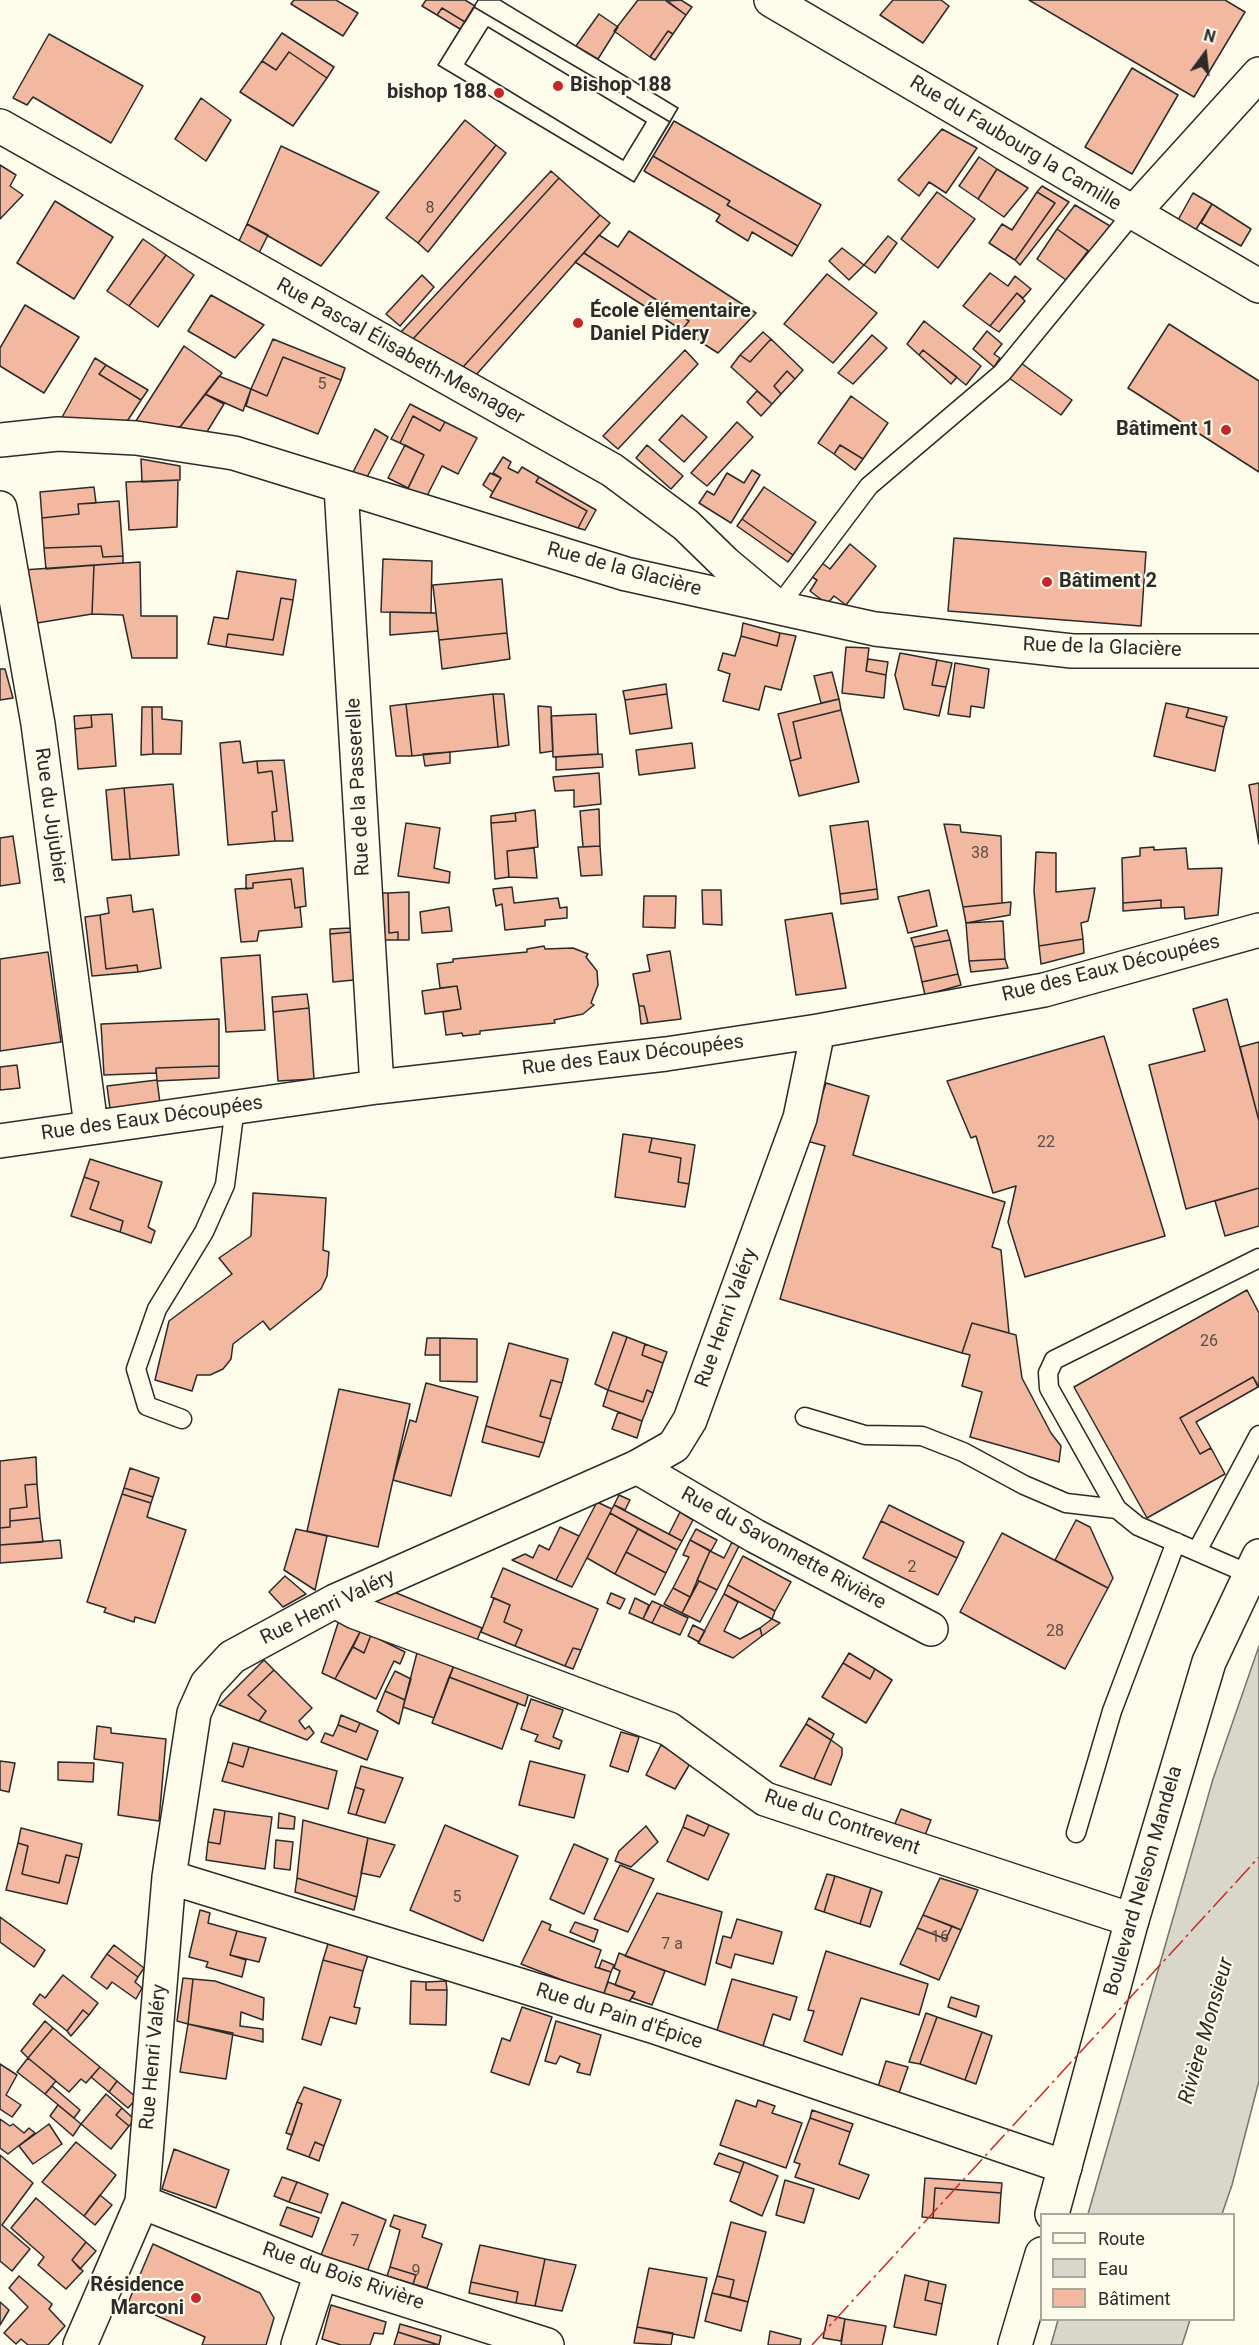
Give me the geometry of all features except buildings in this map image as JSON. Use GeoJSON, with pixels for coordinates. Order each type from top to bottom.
{"type":"FeatureCollection","features":[{"type":"Feature","properties":{"kind":"street","name":"Rue du Faubourg la Camille"},"geometry":{"type":"LineString","coordinates":[[771,0],[1259,286]]}},
{"type":"Feature","properties":{"kind":"street"},"geometry":{"type":"LineString","coordinates":[[1133,213],[1259,75]]}},
{"type":"Feature","properties":{"kind":"street","name":"Rue Pascal Élisabeth-Mesnager"},"geometry":{"type":"LineString","coordinates":[[0,126],[612,470],[686,525],[725,563],[778,608]]}},
{"type":"Feature","properties":{"kind":"street","name":"Rue de la Glacière"},"geometry":{"type":"LineString","coordinates":[[0,440],[58,434],[136,438],[234,453],[626,574],[875,629],[1072,651],[1259,651]]}},
{"type":"Feature","properties":{"kind":"street","name":"Rue de la Passerelle"},"geometry":{"type":"LineString","coordinates":[[341,487],[377,1087]]}},
{"type":"Feature","properties":{"kind":"street","name":"Rue du Jujubier"},"geometry":{"type":"LineString","coordinates":[[0,508],[38,724],[91,1126]]}},
{"type":"Feature","properties":{"kind":"street","name":"Rue des Eaux Découpées"},"geometry":{"type":"LineString","coordinates":[[0,1142],[91,1126],[377,1087],[666,1054],[818,1030],[1044,990],[1259,930]]}},
{"type":"Feature","properties":{"kind":"street","name":"Rue Henri Valéry"},"geometry":{"type":"LineString","coordinates":[[80,2345],[142,2202],[169,1877],[194,1713],[207,1684],[232,1657],[335,1601],[637,1467],[674,1446],[690,1420],[800,1118],[818,1030]]}},
{"type":"Feature","properties":{"kind":"street","name":"Rue du Savonnette Rivière"},"geometry":{"type":"LineString","coordinates":[[637,1467],[755,1536],[931,1629]]}},
{"type":"Feature","properties":{"kind":"street","name":"Boulevard Nelson Mandela"},"geometry":{"type":"LineString","coordinates":[[1052,2213],[1132,1920],[1209,1662],[1254,1565]]}},
{"type":"Feature","properties":{"kind":"street","name":"Rue du Contrevent"},"geometry":{"type":"LineString","coordinates":[[335,1601],[355,1612],[669,1728],[765,1799],[1132,1920]]}},
{"type":"Feature","properties":{"kind":"street","name":"Rue du Pain d'Épice"},"geometry":{"type":"LineString","coordinates":[[169,1877],[652,2026],[1065,2167]]}},
{"type":"Feature","properties":{"kind":"street","name":"Rue du Bois Rivière"},"geometry":{"type":"LineString","coordinates":[[142,2202],[321,2273],[547,2345]]}},
{"type":"Feature","properties":{"kind":"street"},"geometry":{"type":"LineString","coordinates":[[1015,2345],[1040,2258]]}},
{"type":"Feature","properties":{"kind":"street"},"geometry":{"type":"LineString","coordinates":[[298,2345],[321,2273]]}},
{"type":"Feature","properties":{"kind":"lane"},"geometry":{"type":"LineString","coordinates":[[778,608],[869,486],[1002,373],[1133,213]]}},
{"type":"Feature","properties":{"kind":"lane"},"geometry":{"type":"LineString","coordinates":[[182,1419],[147,1406],[136,1369],[157,1309],[204,1232],[225,1185],[235,1107]]}},
{"type":"Feature","properties":{"kind":"lane"},"geometry":{"type":"LineString","coordinates":[[1254,1565],[1197,1551],[1138,1526],[1117,1509],[1049,1388],[1048,1373],[1054,1360],[1259,1258]]}},
{"type":"Feature","properties":{"kind":"lane"},"geometry":{"type":"LineString","coordinates":[[804,1417],[865,1435],[922,1436],[963,1452],[1024,1485],[1066,1503],[1117,1509]]}},
{"type":"Feature","properties":{"kind":"lane"},"geometry":{"type":"LineString","coordinates":[[1197,1551],[1259,1435]]}},
{"type":"Feature","properties":{"kind":"lane"},"geometry":{"type":"LineString","coordinates":[[1076,1833],[1112,1711],[1176,1542]]}},
{"type":"Feature","properties":{"kind":"water","name":"Rivière Monsieur"},"geometry":{"type":"Polygon","coordinates":[[[1259,1646],[1259,2081],[1232,2185],[1222,2213],[1088,2213],[1213,1779],[1259,1646]]]}},
{"type":"Feature","properties":{"kind":"water"},"geometry":{"type":"Polygon","coordinates":[[[1058,2321],[1190,2321],[1182,2345],[1051,2345],[1058,2321]]]}},
{"type":"Feature","properties":{"kind":"power"},"geometry":{"type":"LineString","coordinates":[[812,2345],[1259,1857]]}},
{"type":"Feature","properties":{"kind":"place","name":"Bishop 188"},"geometry":{"type":"Point","coordinates":[558,86]}},
{"type":"Feature","properties":{"kind":"place","name":"bishop 188"},"geometry":{"type":"Point","coordinates":[499,93]}},
{"type":"Feature","properties":{"kind":"place","name":"École élémentaire Daniel Pidery"},"geometry":{"type":"Point","coordinates":[578,323]}},
{"type":"Feature","properties":{"kind":"place","name":"Bâtiment 1"},"geometry":{"type":"Point","coordinates":[1226,430]}},
{"type":"Feature","properties":{"kind":"place","name":"Bâtiment 2"},"geometry":{"type":"Point","coordinates":[1047,582]}},
{"type":"Feature","properties":{"kind":"place","name":"Résidence Marconi"},"geometry":{"type":"Point","coordinates":[196,2298]}}]}
